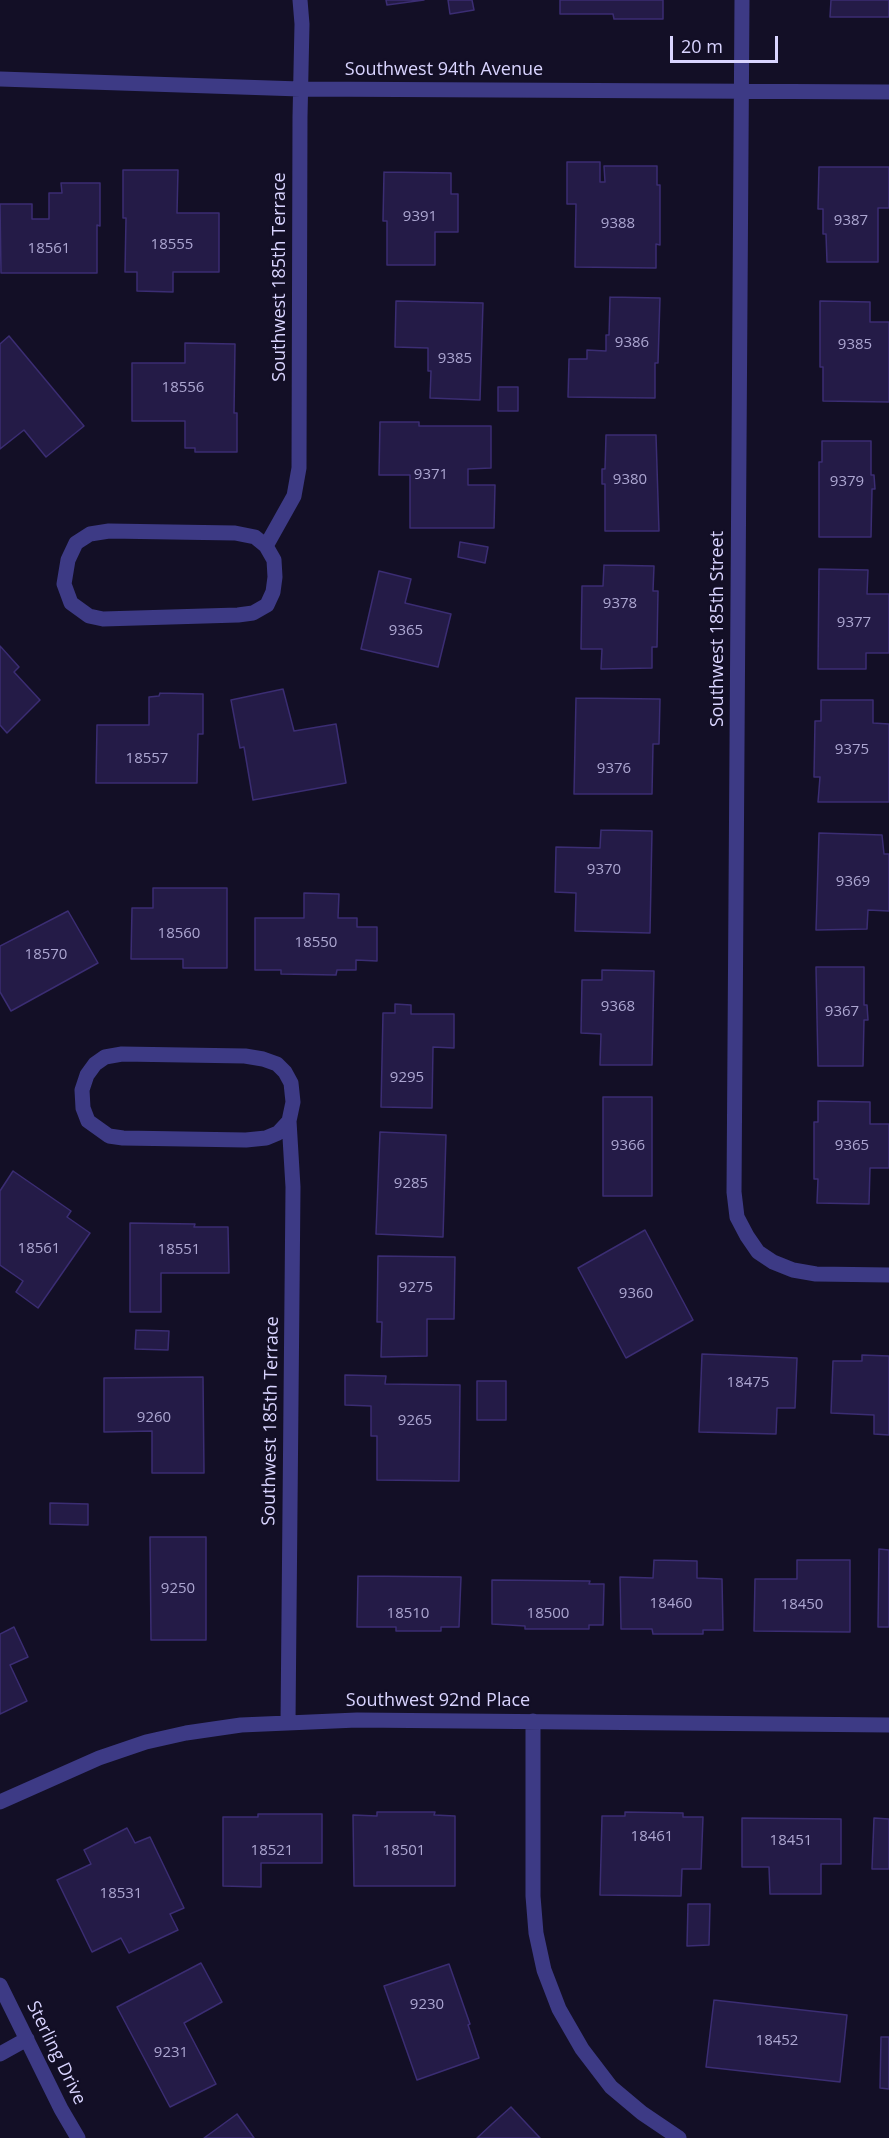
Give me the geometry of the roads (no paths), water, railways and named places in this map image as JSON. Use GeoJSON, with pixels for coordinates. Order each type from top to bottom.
{"type":"FeatureCollection","features":[{"type":"Feature","properties":{"kind":"street","name":"Southwest 185th Terrace"},"geometry":{"type":"LineString","coordinates":[[266,546],[294,496],[300,468],[300,89],[303,24],[300,0]]}},
{"type":"Feature","properties":{"kind":"street","name":"Southwest 185th Street"},"geometry":{"type":"LineString","coordinates":[[742,0],[734,1192],[737,1217],[758,1252],[773,1262],[793,1270],[816,1274],[889,1275]]}},
{"type":"Feature","properties":{"kind":"street","name":"Southwest 94th Avenue"},"geometry":{"type":"LineString","coordinates":[[0,80],[300,89],[889,92]]}},
{"type":"Feature","properties":{"kind":"street"},"geometry":{"type":"LineString","coordinates":[[109,531],[235,533],[255,537],[266,546],[274,560],[273,592],[267,605],[253,613],[103,620],[88,616],[70,603],[64,584],[68,560],[76,543],[90,534],[109,531]]}},
{"type":"Feature","properties":{"kind":"street","name":"Southwest 185th Terrace"},"geometry":{"type":"LineString","coordinates":[[288,1722],[293,1187],[289,1120],[293,1102],[291,1083],[277,1064],[263,1059],[245,1056],[122,1054],[105,1057],[95,1064],[87,1075],[82,1090],[83,1108],[88,1121],[109,1136],[246,1140],[266,1138],[278,1132],[289,1120]]}},
{"type":"Feature","properties":{"kind":"street","name":"Southwest 92nd Place"},"geometry":{"type":"LineString","coordinates":[[0,1802],[99,1758],[146,1742],[186,1733],[241,1725],[357,1720],[889,1725]]}},
{"type":"Feature","properties":{"kind":"street"},"geometry":{"type":"LineString","coordinates":[[533,1721],[533,1896],[536,1933],[544,1970],[559,2009],[582,2049],[610,2087],[642,2114],[679,2138]]}},
{"type":"Feature","properties":{"kind":"street","name":"Sterling Drive"},"geometry":{"type":"LineString","coordinates":[[0,1985],[61,2109],[78,2138]]}},
{"type":"Feature","properties":{"kind":"street"},"geometry":{"type":"LineString","coordinates":[[0,2054],[27,2039]]}}]}
